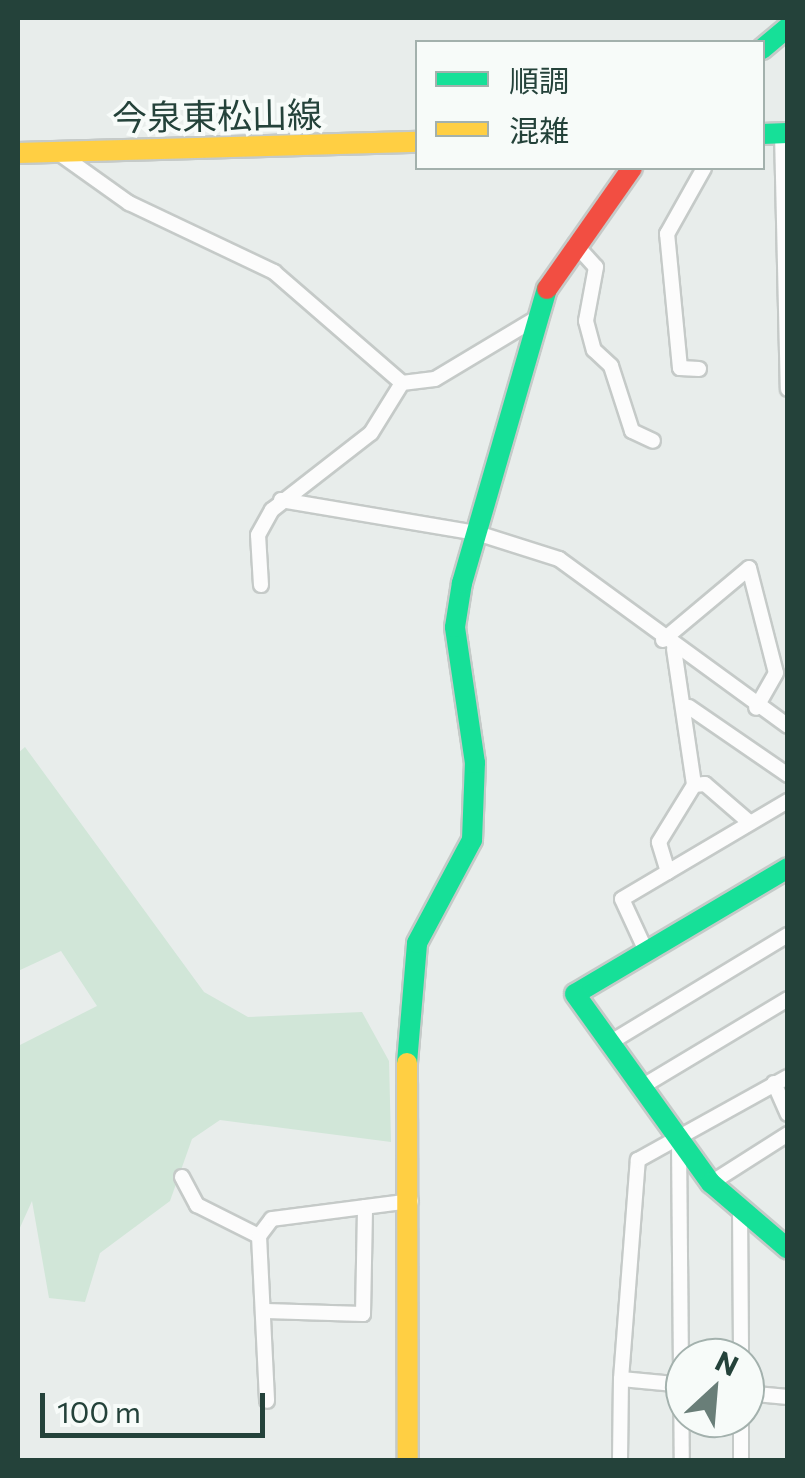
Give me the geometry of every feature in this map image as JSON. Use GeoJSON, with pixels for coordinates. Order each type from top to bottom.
{"type":"FeatureCollection","features":[{"type":"Feature","properties":{"kind":"street"},"geometry":{"type":"LineString","coordinates":[[765,46],[788,27]]}},
{"type":"Feature","properties":{"kind":"street"},"geometry":{"type":"LineString","coordinates":[[777,133],[788,389]]}},
{"type":"Feature","properties":{"kind":"street","name":"今泉東松山線"},"geometry":{"type":"LineString","coordinates":[[18,153],[415,142]]}},
{"type":"Feature","properties":{"kind":"street"},"geometry":{"type":"LineString","coordinates":[[55,151],[129,202],[274,272],[402,383],[435,380],[535,319]]}},
{"type":"Feature","properties":{"kind":"street"},"geometry":{"type":"LineString","coordinates":[[408,1460],[411,1201],[407,983],[418,943],[472,840],[476,800],[455,627],[535,319],[575,244],[630,170]]}},
{"type":"Feature","properties":{"kind":"street"},"geometry":{"type":"LineString","coordinates":[[699,370],[680,368],[667,234],[703,170]]}},
{"type":"Feature","properties":{"kind":"street"},"geometry":{"type":"LineString","coordinates":[[575,244],[596,267],[586,321],[594,350],[611,366],[632,431],[653,442]]}},
{"type":"Feature","properties":{"kind":"street"},"geometry":{"type":"LineString","coordinates":[[262,585],[258,535],[281,500],[371,432],[402,383]]}},
{"type":"Feature","properties":{"kind":"street"},"geometry":{"type":"LineString","coordinates":[[281,500],[477,533],[559,559],[669,645],[756,708],[788,726]]}},
{"type":"Feature","properties":{"kind":"street"},"geometry":{"type":"LineString","coordinates":[[669,645],[750,568],[776,674],[756,708]]}},
{"type":"Feature","properties":{"kind":"street"},"geometry":{"type":"LineString","coordinates":[[668,872],[660,842],[694,785],[689,708],[669,645]]}},
{"type":"Feature","properties":{"kind":"street"},"geometry":{"type":"LineString","coordinates":[[689,708],[788,775]]}},
{"type":"Feature","properties":{"kind":"street"},"geometry":{"type":"LineString","coordinates":[[694,785],[705,784],[748,822]]}},
{"type":"Feature","properties":{"kind":"street"},"geometry":{"type":"LineString","coordinates":[[646,951],[622,900],[788,801]]}},
{"type":"Feature","properties":{"kind":"street"},"geometry":{"type":"LineString","coordinates":[[788,868],[575,994],[711,1182],[788,1249]]}},
{"type":"Feature","properties":{"kind":"street"},"geometry":{"type":"LineString","coordinates":[[611,1042],[788,935]]}},
{"type":"Feature","properties":{"kind":"street"},"geometry":{"type":"LineString","coordinates":[[643,1086],[788,999]]}},
{"type":"Feature","properties":{"kind":"street"},"geometry":{"type":"LineString","coordinates":[[620,1460],[621,1379],[638,1160],[781,1080],[788,1114]]}},
{"type":"Feature","properties":{"kind":"street"},"geometry":{"type":"LineString","coordinates":[[711,1182],[788,1134]]}},
{"type":"Feature","properties":{"kind":"street"},"geometry":{"type":"LineString","coordinates":[[678,1137],[682,1338]]}},
{"type":"Feature","properties":{"kind":"street"},"geometry":{"type":"LineString","coordinates":[[182,1176],[197,1205],[259,1236]]}},
{"type":"Feature","properties":{"kind":"street"},"geometry":{"type":"LineString","coordinates":[[267,1401],[266,1311],[259,1236],[272,1219],[411,1201]]}},
{"type":"Feature","properties":{"kind":"street"},"geometry":{"type":"LineString","coordinates":[[266,1311],[363,1314],[364,1207]]}},
{"type":"Feature","properties":{"kind":"street"},"geometry":{"type":"LineString","coordinates":[[740,1207],[741,1338]]}},
{"type":"Feature","properties":{"kind":"street"},"geometry":{"type":"LineString","coordinates":[[621,1379],[665,1383]]}},
{"type":"Feature","properties":{"kind":"green space"},"geometry":{"type":"Polygon","coordinates":[[[25,747],[204,992],[248,1017],[362,1012],[389,1061],[391,1142],[220,1120],[192,1139],[170,1201],[100,1253],[85,1302],[49,1298],[32,1201],[18,1232],[18,1046],[97,1006],[61,951],[18,971],[18,753],[25,747]]]}},
{"type":"Feature","properties":{"kind":"traffic: fast"},"geometry":{"type":"LineString","coordinates":[[765,46],[788,27]]}},
{"type":"Feature","properties":{"kind":"traffic: fast"},"geometry":{"type":"LineString","coordinates":[[765,134],[788,133]]}},
{"type":"Feature","properties":{"kind":"traffic: fast"},"geometry":{"type":"LineString","coordinates":[[407,1063],[417,943],[472,840],[475,763],[455,627],[462,583],[547,289]]}},
{"type":"Feature","properties":{"kind":"traffic: fast"},"geometry":{"type":"LineString","coordinates":[[788,868],[575,994],[711,1183],[788,1249]]}},
{"type":"Feature","properties":{"kind":"traffic: slow"},"geometry":{"type":"LineString","coordinates":[[18,153],[415,142]]}},
{"type":"Feature","properties":{"kind":"traffic: slow"},"geometry":{"type":"LineString","coordinates":[[407,1063],[408,1460]]}},
{"type":"Feature","properties":{"kind":"traffic: jam"},"geometry":{"type":"LineString","coordinates":[[547,289],[631,170]]}}]}
